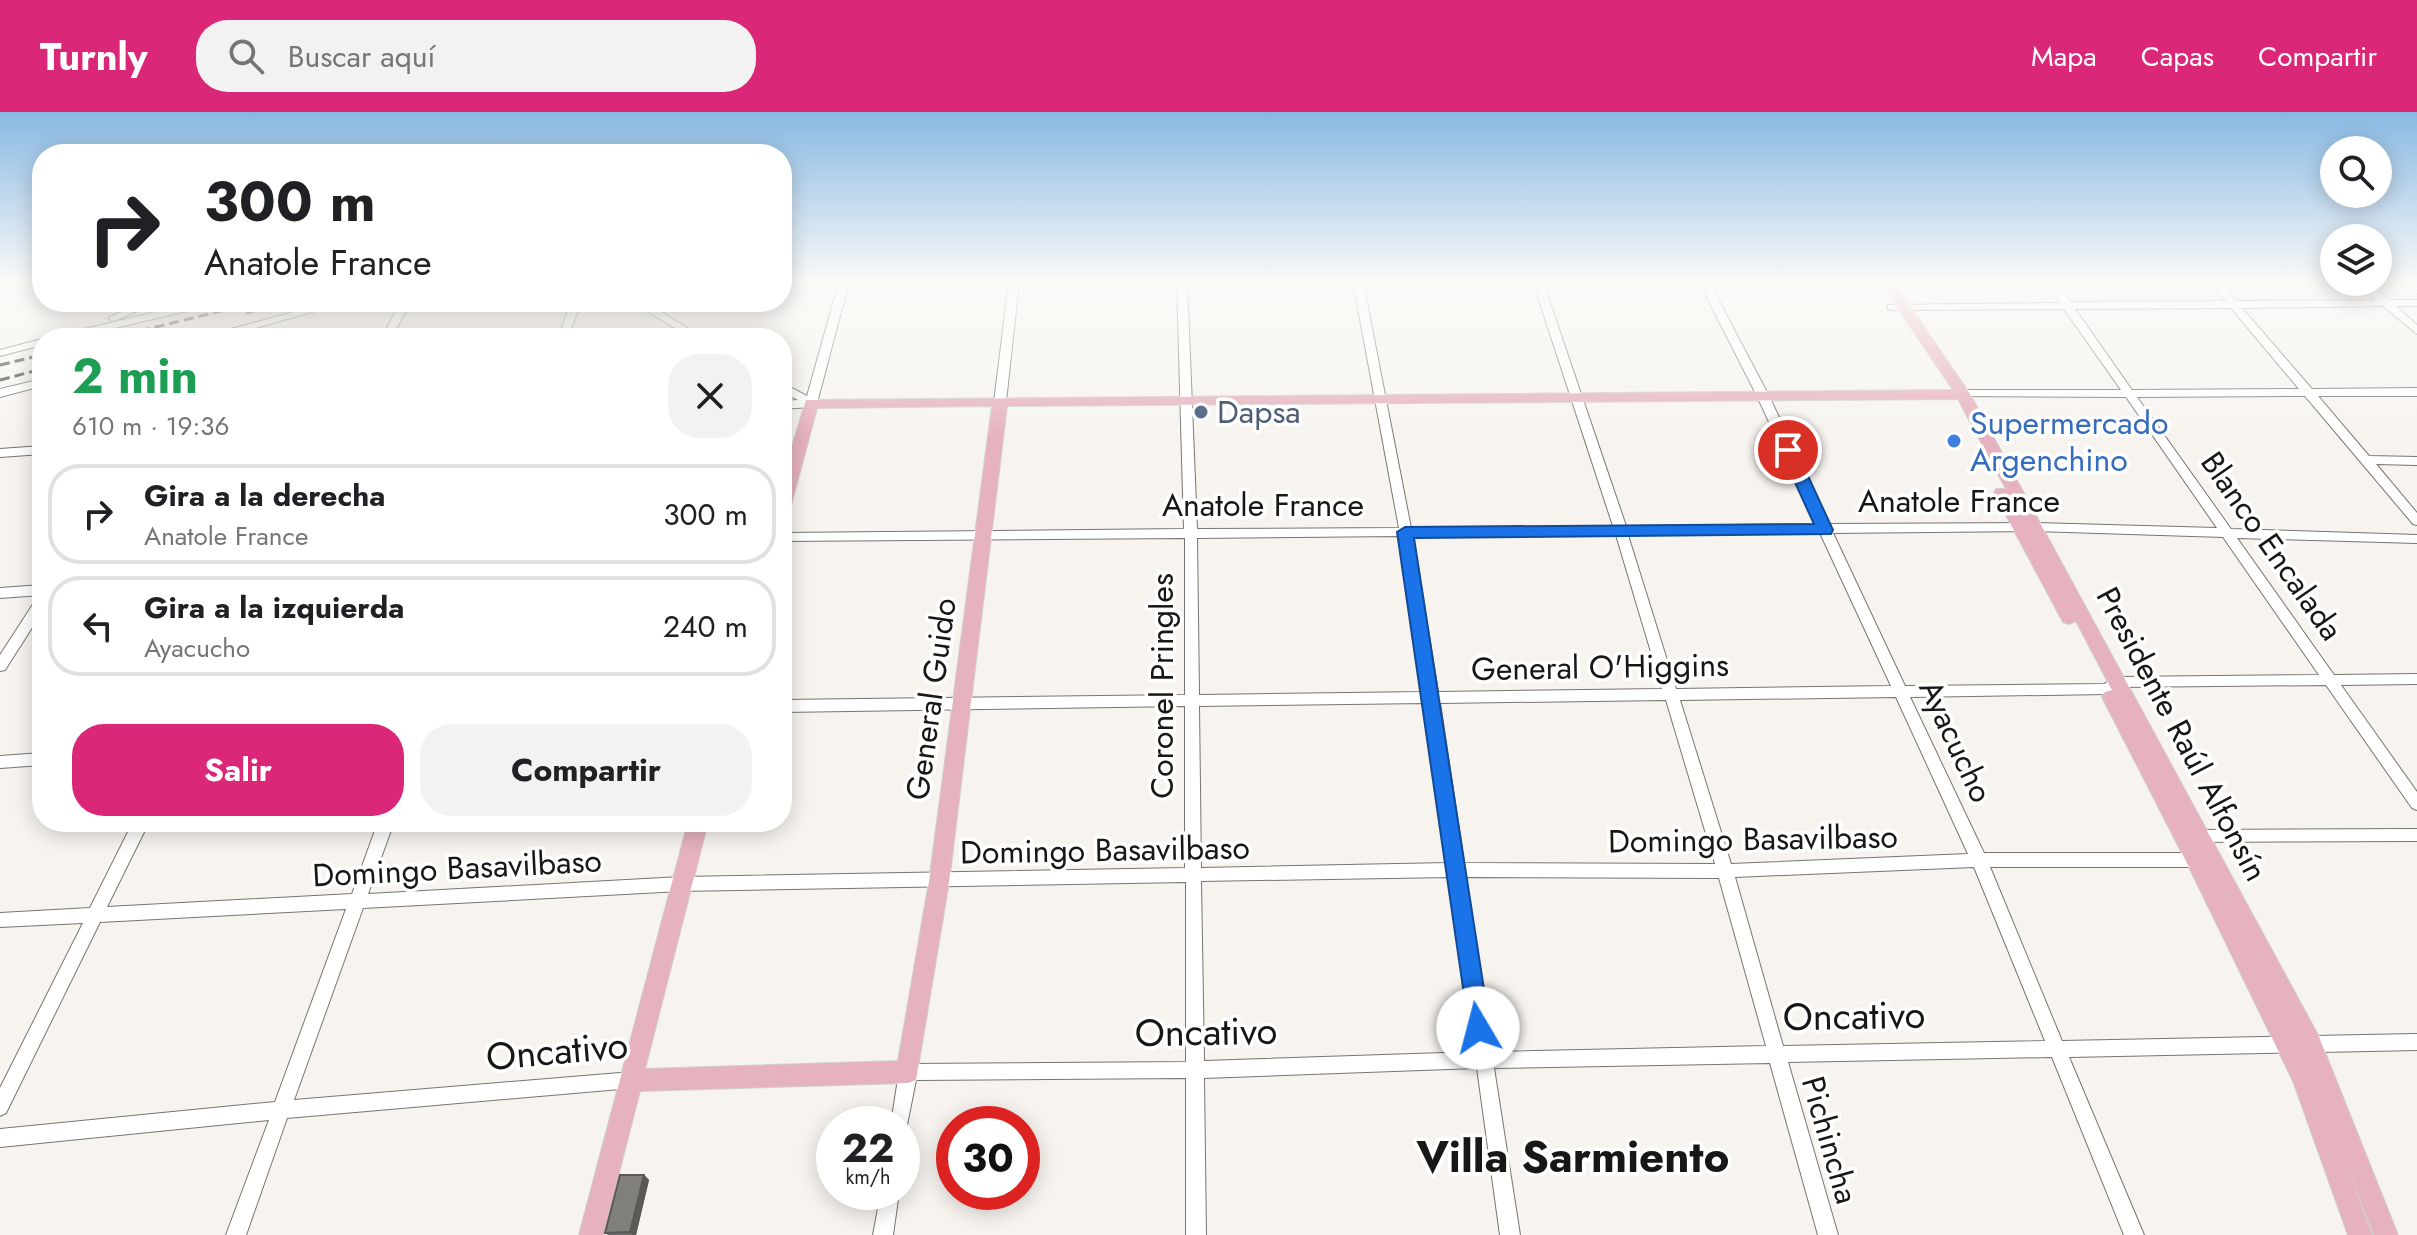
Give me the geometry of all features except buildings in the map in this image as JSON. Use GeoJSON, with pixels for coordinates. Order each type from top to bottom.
{"type":"FeatureCollection","features":[{"type":"Feature","properties":{"kind":"main road","name":"Presidente Raúl Alfonsín"},"geometry":{"type":"LineString","coordinates":[[1916,334],[1956,394],[2204,860],[2319,1118],[2360,1235]]}},
{"type":"Feature","properties":{"kind":"main road"},"geometry":{"type":"LineString","coordinates":[[792,472],[811,403],[1956,394]]}},
{"type":"Feature","properties":{"kind":"main road","name":"General Guido"},"geometry":{"type":"LineString","coordinates":[[908,1072],[939,882],[1000,402]]}},
{"type":"Feature","properties":{"kind":"main road"},"geometry":{"type":"LineString","coordinates":[[591,1235],[695,832]]}},
{"type":"Feature","properties":{"kind":"main road","name":"Presidente Raúl Alfonsín"},"geometry":{"type":"LineString","coordinates":[[2204,860],[2311,1044],[2386,1235]]}},
{"type":"Feature","properties":{"kind":"main road","name":"Oncativo"},"geometry":{"type":"LineString","coordinates":[[632,1080],[908,1072]]}},
{"type":"Feature","properties":{"kind":"street"},"geometry":{"type":"LineString","coordinates":[[811,403],[830,334]]}},
{"type":"Feature","properties":{"kind":"street","name":"General Guido"},"geometry":{"type":"LineString","coordinates":[[1000,402],[1008,334]]}},
{"type":"Feature","properties":{"kind":"street","name":"Coronel Pringles"},"geometry":{"type":"LineString","coordinates":[[1184,334],[1191,534],[1196,1235]]}},
{"type":"Feature","properties":{"kind":"street"},"geometry":{"type":"LineString","coordinates":[[1369,334],[1405,532],[1510,1235]]}},
{"type":"Feature","properties":{"kind":"street","name":"Pichincha"},"geometry":{"type":"LineString","coordinates":[[1555,334],[1621,531],[1725,871],[1828,1235]]}},
{"type":"Feature","properties":{"kind":"street","name":"Ayacucho"},"geometry":{"type":"LineString","coordinates":[[1731,334],[1763,396],[1979,860],[2134,1235]]}},
{"type":"Feature","properties":{"kind":"street","name":"Blanco Encalada"},"geometry":{"type":"LineString","coordinates":[[2089,334],[2417,804]]}},
{"type":"Feature","properties":{"kind":"street"},"geometry":{"type":"LineString","coordinates":[[2259,334],[2417,521]]}},
{"type":"Feature","properties":{"kind":"street"},"geometry":{"type":"LineString","coordinates":[[0,353],[32,345]]}},
{"type":"Feature","properties":{"kind":"street"},"geometry":{"type":"LineString","coordinates":[[0,393],[32,385]]}},
{"type":"Feature","properties":{"kind":"street"},"geometry":{"type":"LineString","coordinates":[[792,392],[811,403]]}},
{"type":"Feature","properties":{"kind":"street"},"geometry":{"type":"LineString","coordinates":[[1956,394],[2417,392]]}},
{"type":"Feature","properties":{"kind":"street"},"geometry":{"type":"LineString","coordinates":[[792,404],[811,403]]}},
{"type":"Feature","properties":{"kind":"street"},"geometry":{"type":"LineString","coordinates":[[0,453],[32,451]]}},
{"type":"Feature","properties":{"kind":"street"},"geometry":{"type":"LineString","coordinates":[[2365,460],[2417,461]]}},
{"type":"Feature","properties":{"kind":"street","name":"Anatole France"},"geometry":{"type":"LineString","coordinates":[[792,537],[2028,527],[2417,539]]}},
{"type":"Feature","properties":{"kind":"street"},"geometry":{"type":"LineString","coordinates":[[0,593],[32,591]]}},
{"type":"Feature","properties":{"kind":"street"},"geometry":{"type":"LineString","coordinates":[[0,666],[32,616]]}},
{"type":"Feature","properties":{"kind":"street","name":"General O'Higgins"},"geometry":{"type":"LineString","coordinates":[[792,706],[1671,694],[2417,679]]}},
{"type":"Feature","properties":{"kind":"street"},"geometry":{"type":"LineString","coordinates":[[0,762],[32,760]]}},
{"type":"Feature","properties":{"kind":"street"},"geometry":{"type":"LineString","coordinates":[[0,1107],[136,832]]}},
{"type":"Feature","properties":{"kind":"street"},"geometry":{"type":"LineString","coordinates":[[236,1235],[382,832]]}},
{"type":"Feature","properties":{"kind":"street"},"geometry":{"type":"LineString","coordinates":[[2192,836],[2417,835]]}},
{"type":"Feature","properties":{"kind":"street","name":"Domingo Basavilbaso"},"geometry":{"type":"LineString","coordinates":[[0,920],[681,884],[939,882],[1457,870],[1725,871],[1979,860],[2204,860]]}},
{"type":"Feature","properties":{"kind":"street","name":"Oncativo"},"geometry":{"type":"LineString","coordinates":[[908,1072],[1193,1070],[1483,1060],[2286,1042],[2417,1042]]}},
{"type":"Feature","properties":{"kind":"street","name":"General Guido"},"geometry":{"type":"LineString","coordinates":[[903,1106],[908,1072]]}},
{"type":"Feature","properties":{"kind":"street","name":"Oncativo"},"geometry":{"type":"LineString","coordinates":[[0,1138],[632,1080]]}},
{"type":"Feature","properties":{"kind":"street"},"geometry":{"type":"LineString","coordinates":[[883,1235],[887,1210]]}},
{"type":"Feature","properties":{"kind":"railway"},"geometry":{"type":"LineString","coordinates":[[0,365],[32,357]]}},
{"type":"Feature","properties":{"kind":"railway"},"geometry":{"type":"LineString","coordinates":[[0,380],[32,372]]}},
{"type":"Feature","properties":{"kind":"place","name":"Dapsa"},"geometry":{"type":"Point","coordinates":[1201,412]}},
{"type":"Feature","properties":{"kind":"place","name":"Supermercado Argenchino"},"geometry":{"type":"Point","coordinates":[1954,441]}},
{"type":"Feature","properties":{"kind":"district","name":"Villa Sarmiento"},"geometry":{"type":"Point","coordinates":[1573,1157]}},
{"type":"Feature","properties":{"kind":"route"},"geometry":{"type":"LineString","coordinates":[[1478,1028],[1405,532],[1825,530],[1788,450]]}}]}
